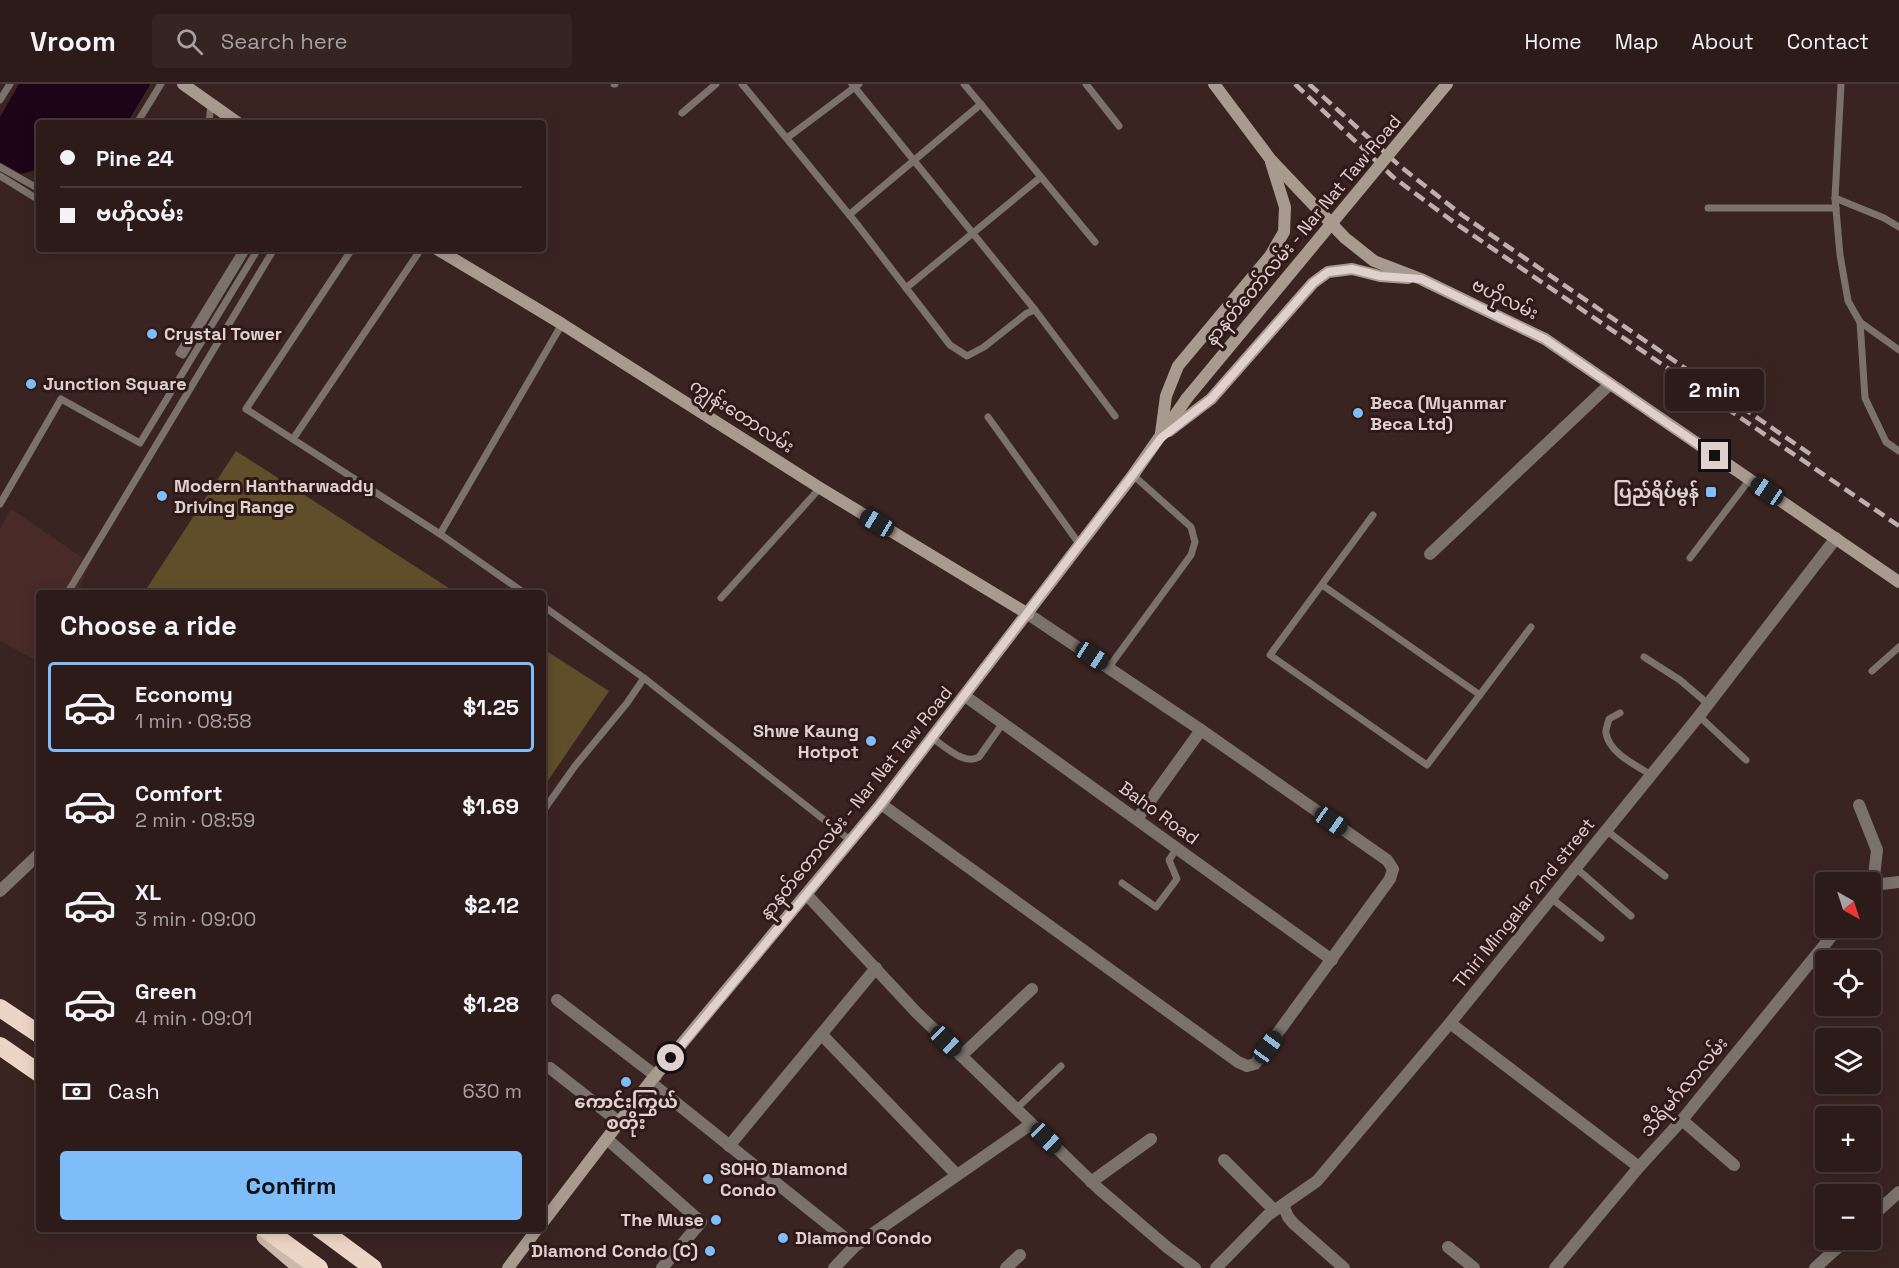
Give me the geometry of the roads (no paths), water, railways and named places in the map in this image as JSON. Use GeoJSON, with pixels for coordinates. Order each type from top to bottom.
{"type":"FeatureCollection","features":[{"type":"Feature","properties":{"kind":"highway"},"geometry":{"type":"LineString","coordinates":[[0,1008],[36,1032]]}},
{"type":"Feature","properties":{"kind":"highway"},"geometry":{"type":"LineString","coordinates":[[0,1047],[36,1071]]}},
{"type":"Feature","properties":{"kind":"highway"},"geometry":{"type":"LineString","coordinates":[[270,1232],[319,1268]]}},
{"type":"Feature","properties":{"kind":"highway"},"geometry":{"type":"LineString","coordinates":[[324,1232],[374,1268]]}},
{"type":"Feature","properties":{"kind":"main road"},"geometry":{"type":"LineString","coordinates":[[183,84],[234,120]]}},
{"type":"Feature","properties":{"kind":"main road","name":"ဗဟိုလမ်း"},"geometry":{"type":"LineString","coordinates":[[1214,84],[1271,160],[1345,238],[1374,261],[1421,279],[1545,339],[1899,582]]}},
{"type":"Feature","properties":{"kind":"main road","name":"နာနတ်တော်လမ်း - Nar Nat Taw Road"},"geometry":{"type":"LineString","coordinates":[[1187,398],[1446,84]]}},
{"type":"Feature","properties":{"kind":"main road"},"geometry":{"type":"LineString","coordinates":[[1161,438],[1166,396],[1178,366],[1270,256],[1284,232],[1285,207],[1271,160]]}},
{"type":"Feature","properties":{"kind":"main road","name":"ကျွန်းတောလမ်း"},"geometry":{"type":"LineString","coordinates":[[442,252],[562,324],[820,488],[1028,614]]}},
{"type":"Feature","properties":{"kind":"main road"},"geometry":{"type":"LineString","coordinates":[[1161,438],[1211,399],[1313,283],[1328,272],[1352,269],[1380,276],[1421,279]]}},
{"type":"Feature","properties":{"kind":"main road","name":"နာနတ်တောလမ်း - Nar Nat Taw Road"},"geometry":{"type":"LineString","coordinates":[[546,1218],[653,1079],[881,804],[1161,438],[1187,398]]}},
{"type":"Feature","properties":{"kind":"main road"},"geometry":{"type":"LineString","coordinates":[[260,1232],[300,1268]]}},
{"type":"Feature","properties":{"kind":"main road"},"geometry":{"type":"LineString","coordinates":[[508,1268],[535,1232]]}},
{"type":"Feature","properties":{"kind":"street"},"geometry":{"type":"LineString","coordinates":[[1430,554],[1610,384]]}},
{"type":"Feature","properties":{"kind":"street","name":"Thiri Mingalar 2nd street"},"geometry":{"type":"LineString","coordinates":[[1216,1268],[1279,1207],[1317,1181],[1450,1023],[1699,716],[1836,538]]}},
{"type":"Feature","properties":{"kind":"street"},"geometry":{"type":"LineString","coordinates":[[881,804],[1238,1062],[1247,1066],[1255,1064],[1390,879],[1393,869],[1386,860],[1201,730],[1028,614]]}},
{"type":"Feature","properties":{"kind":"street","name":"Baho Road"},"geometry":{"type":"LineString","coordinates":[[965,696],[1332,960]]}},
{"type":"Feature","properties":{"kind":"street"},"geometry":{"type":"LineString","coordinates":[[1137,819],[1201,730]]}},
{"type":"Feature","properties":{"kind":"street"},"geometry":{"type":"LineString","coordinates":[[1859,805],[1876,850],[1874,872]]}},
{"type":"Feature","properties":{"kind":"street"},"geometry":{"type":"LineString","coordinates":[[0,891],[36,857]]}},
{"type":"Feature","properties":{"kind":"street"},"geometry":{"type":"LineString","coordinates":[[1881,885],[1899,882]]}},
{"type":"Feature","properties":{"kind":"street"},"geometry":{"type":"LineString","coordinates":[[807,895],[916,1012],[961,1056],[1091,1182],[1188,1266]]}},
{"type":"Feature","properties":{"kind":"street","name":"သီရိမင်္ဂလာလမ်း"},"geometry":{"type":"LineString","coordinates":[[1555,1268],[1639,1167],[1682,1120],[1830,938]]}},
{"type":"Feature","properties":{"kind":"street"},"geometry":{"type":"LineString","coordinates":[[729,1146],[876,968]]}},
{"type":"Feature","properties":{"kind":"street"},"geometry":{"type":"LineString","coordinates":[[961,1056],[1032,989]]}},
{"type":"Feature","properties":{"kind":"street"},"geometry":{"type":"LineString","coordinates":[[557,1000],[653,1079],[729,1146],[855,1246]]}},
{"type":"Feature","properties":{"kind":"street"},"geometry":{"type":"LineString","coordinates":[[1450,1023],[1639,1167]]}},
{"type":"Feature","properties":{"kind":"street"},"geometry":{"type":"LineString","coordinates":[[822,1035],[957,1175]]}},
{"type":"Feature","properties":{"kind":"street"},"geometry":{"type":"LineString","coordinates":[[550,1068],[619,1122]]}},
{"type":"Feature","properties":{"kind":"street"},"geometry":{"type":"LineString","coordinates":[[1682,1120],[1734,1165]]}},
{"type":"Feature","properties":{"kind":"street"},"geometry":{"type":"LineString","coordinates":[[834,1268],[855,1246],[1031,1124]]}},
{"type":"Feature","properties":{"kind":"street"},"geometry":{"type":"LineString","coordinates":[[607,1139],[701,1222],[662,1268]]}},
{"type":"Feature","properties":{"kind":"street"},"geometry":{"type":"LineString","coordinates":[[1091,1182],[1151,1139]]}},
{"type":"Feature","properties":{"kind":"street"},"geometry":{"type":"LineString","coordinates":[[1224,1160],[1279,1207],[1294,1224],[1344,1268]]}},
{"type":"Feature","properties":{"kind":"street"},"geometry":{"type":"LineString","coordinates":[[1881,1208],[1899,1192]]}},
{"type":"Feature","properties":{"kind":"street"},"geometry":{"type":"LineString","coordinates":[[1448,1246],[1474,1268]]}},
{"type":"Feature","properties":{"kind":"street"},"geometry":{"type":"LineString","coordinates":[[1815,1268],[1835,1250]]}},
{"type":"Feature","properties":{"kind":"street"},"geometry":{"type":"LineString","coordinates":[[1006,1268],[1020,1255]]}},
{"type":"Feature","properties":{"kind":"lane"},"geometry":{"type":"LineString","coordinates":[[0,92],[5,84]]}},
{"type":"Feature","properties":{"kind":"lane"},"geometry":{"type":"LineString","coordinates":[[0,100],[10,84]]}},
{"type":"Feature","properties":{"kind":"lane"},"geometry":{"type":"LineString","coordinates":[[139,120],[161,84]]}},
{"type":"Feature","properties":{"kind":"lane"},"geometry":{"type":"LineString","coordinates":[[682,113],[716,84]]}},
{"type":"Feature","properties":{"kind":"lane"},"geometry":{"type":"LineString","coordinates":[[742,84],[849,215],[950,345],[966,356],[984,347],[1027,313],[1035,310]]}},
{"type":"Feature","properties":{"kind":"lane"},"geometry":{"type":"LineString","coordinates":[[964,84],[1095,242]]}},
{"type":"Feature","properties":{"kind":"lane"},"geometry":{"type":"LineString","coordinates":[[1086,84],[1119,126]]}},
{"type":"Feature","properties":{"kind":"lane"},"geometry":{"type":"LineString","coordinates":[[1841,84],[1835,198],[1840,255],[1848,301],[1860,322],[1899,350]]}},
{"type":"Feature","properties":{"kind":"lane"},"geometry":{"type":"LineString","coordinates":[[787,138],[855,85],[913,161],[974,232],[1115,416]]}},
{"type":"Feature","properties":{"kind":"lane"},"geometry":{"type":"LineString","coordinates":[[209,120],[211,104]]}},
{"type":"Feature","properties":{"kind":"lane"},"geometry":{"type":"LineString","coordinates":[[849,215],[981,104]]}},
{"type":"Feature","properties":{"kind":"lane"},"geometry":{"type":"LineString","coordinates":[[0,167],[36,187]]}},
{"type":"Feature","properties":{"kind":"lane"},"geometry":{"type":"LineString","coordinates":[[0,176],[36,198]]}},
{"type":"Feature","properties":{"kind":"lane"},"geometry":{"type":"LineString","coordinates":[[906,288],[1041,177]]}},
{"type":"Feature","properties":{"kind":"lane"},"geometry":{"type":"LineString","coordinates":[[1835,198],[1884,218],[1899,227]]}},
{"type":"Feature","properties":{"kind":"lane"},"geometry":{"type":"LineString","coordinates":[[1708,208],[1836,208]]}},
{"type":"Feature","properties":{"kind":"lane"},"geometry":{"type":"LineString","coordinates":[[243,252],[183,355],[179,353],[243,252]]}},
{"type":"Feature","properties":{"kind":"lane"},"geometry":{"type":"LineString","coordinates":[[0,504],[62,399],[140,443],[256,252]]}},
{"type":"Feature","properties":{"kind":"lane"},"geometry":{"type":"LineString","coordinates":[[69,590],[272,252]]}},
{"type":"Feature","properties":{"kind":"lane"},"geometry":{"type":"LineString","coordinates":[[350,252],[246,409],[440,534],[520,590]]}},
{"type":"Feature","properties":{"kind":"lane"},"geometry":{"type":"LineString","coordinates":[[293,439],[419,252]]}},
{"type":"Feature","properties":{"kind":"lane"},"geometry":{"type":"LineString","coordinates":[[1860,322],[1865,398],[1886,442],[1899,451]]}},
{"type":"Feature","properties":{"kind":"lane"},"geometry":{"type":"LineString","coordinates":[[440,534],[562,324]]}},
{"type":"Feature","properties":{"kind":"lane"},"geometry":{"type":"LineString","coordinates":[[988,417],[1080,545]]}},
{"type":"Feature","properties":{"kind":"lane"},"geometry":{"type":"LineString","coordinates":[[1109,667],[1191,555],[1196,542],[1191,527],[1133,475]]}},
{"type":"Feature","properties":{"kind":"lane"},"geometry":{"type":"LineString","coordinates":[[1690,558],[1750,479]]}},
{"type":"Feature","properties":{"kind":"lane"},"geometry":{"type":"LineString","coordinates":[[721,598],[820,488]]}},
{"type":"Feature","properties":{"kind":"lane"},"geometry":{"type":"LineString","coordinates":[[1373,515],[1270,655],[1427,765],[1532,627]]}},
{"type":"Feature","properties":{"kind":"lane"},"geometry":{"type":"LineString","coordinates":[[1322,585],[1480,695]]}},
{"type":"Feature","properties":{"kind":"lane"},"geometry":{"type":"LineString","coordinates":[[546,608],[644,678],[852,841]]}},
{"type":"Feature","properties":{"kind":"lane"},"geometry":{"type":"LineString","coordinates":[[1872,671],[1899,647]]}},
{"type":"Feature","properties":{"kind":"lane"},"geometry":{"type":"LineString","coordinates":[[1644,657],[1680,680],[1708,704]]}},
{"type":"Feature","properties":{"kind":"lane"},"geometry":{"type":"LineString","coordinates":[[546,808],[574,766],[627,703],[644,678]]}},
{"type":"Feature","properties":{"kind":"lane"},"geometry":{"type":"LineString","coordinates":[[1620,713],[1609,719],[1605,732],[1611,744],[1618,752],[1651,775]]}},
{"type":"Feature","properties":{"kind":"lane"},"geometry":{"type":"LineString","coordinates":[[1699,716],[1746,760]]}},
{"type":"Feature","properties":{"kind":"lane"},"geometry":{"type":"LineString","coordinates":[[932,738],[966,760],[974,760],[979,757],[1003,723]]}},
{"type":"Feature","properties":{"kind":"lane"},"geometry":{"type":"LineString","coordinates":[[1606,830],[1665,876]]}},
{"type":"Feature","properties":{"kind":"lane"},"geometry":{"type":"LineString","coordinates":[[1122,883],[1156,908],[1177,879],[1169,860],[1177,848]]}},
{"type":"Feature","properties":{"kind":"lane"},"geometry":{"type":"LineString","coordinates":[[1576,868],[1631,916]]}},
{"type":"Feature","properties":{"kind":"lane"},"geometry":{"type":"LineString","coordinates":[[1551,898],[1602,938]]}},
{"type":"Feature","properties":{"kind":"lane"},"geometry":{"type":"LineString","coordinates":[[1016,1109],[1061,1066]]}},
{"type":"Feature","properties":{"kind":"railway"},"geometry":{"type":"LineString","coordinates":[[1295,84],[1393,177],[1455,223],[1899,526]]}},
{"type":"Feature","properties":{"kind":"railway"},"geometry":{"type":"LineString","coordinates":[[1309,84],[1401,167],[1462,215],[1810,454]]}},
{"type":"Feature","properties":{"kind":"place","name":"Crystal Tower"},"geometry":{"type":"Point","coordinates":[152,334]}},
{"type":"Feature","properties":{"kind":"place","name":"Junction Square"},"geometry":{"type":"Point","coordinates":[31,384]}},
{"type":"Feature","properties":{"kind":"place","name":"Beca (Myanmar Beca Ltd)"},"geometry":{"type":"Point","coordinates":[1358,413]}},
{"type":"Feature","properties":{"kind":"place","name":"ပြည်ရိပ်မွန်"},"geometry":{"type":"Point","coordinates":[1711,492]}},
{"type":"Feature","properties":{"kind":"place","name":"Modern Hantharwaddy Driving Range"},"geometry":{"type":"Point","coordinates":[162,496]}},
{"type":"Feature","properties":{"kind":"place","name":"Shwe Kaung Hotpot"},"geometry":{"type":"Point","coordinates":[871,741]}},
{"type":"Feature","properties":{"kind":"place","name":"ကောင်းကြွယ် စတိုး"},"geometry":{"type":"Point","coordinates":[626,1082]}},
{"type":"Feature","properties":{"kind":"place","name":"SOHO Diamond Condo"},"geometry":{"type":"Point","coordinates":[708,1179]}},
{"type":"Feature","properties":{"kind":"place","name":"The Muse"},"geometry":{"type":"Point","coordinates":[716,1220]}},
{"type":"Feature","properties":{"kind":"place","name":"Diamond Condo"},"geometry":{"type":"Point","coordinates":[783,1238]}},
{"type":"Feature","properties":{"kind":"place","name":"Diamond Condo (C)"},"geometry":{"type":"Point","coordinates":[710,1251]}}]}
